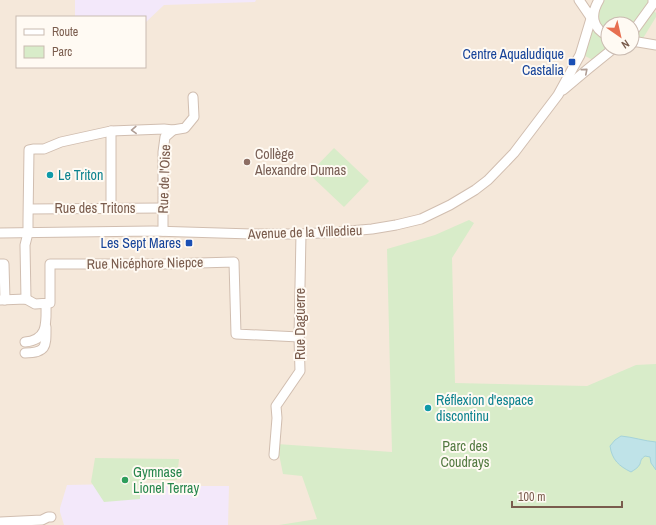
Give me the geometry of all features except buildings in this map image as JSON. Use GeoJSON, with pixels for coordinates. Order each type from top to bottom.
{"type":"FeatureCollection","features":[{"type":"Feature","properties":{"kind":"street"},"geometry":{"type":"LineString","coordinates":[[579,0],[600,31]]}},
{"type":"Feature","properties":{"kind":"street","name":"Avenue de la Villedieu"},"geometry":{"type":"LineString","coordinates":[[0,234],[163,231],[302,234],[361,230],[396,225],[421,219],[450,205],[475,190],[488,180],[514,153],[558,95],[580,55],[599,0]]}},
{"type":"Feature","properties":{"kind":"street"},"geometry":{"type":"LineString","coordinates":[[640,22],[654,4]]}},
{"type":"Feature","properties":{"kind":"street"},"geometry":{"type":"LineString","coordinates":[[640,42],[656,45]]}},
{"type":"Feature","properties":{"kind":"street","name":"Avenue de la Villedieu"},"geometry":{"type":"LineString","coordinates":[[558,95],[604,56]]}},
{"type":"Feature","properties":{"kind":"street"},"geometry":{"type":"LineString","coordinates":[[26,299],[25,245],[28,233],[29,150],[44,149],[61,142],[111,131],[173,130],[185,128],[194,117],[193,97]]}},
{"type":"Feature","properties":{"kind":"street","name":"Rue de l'Oise"},"geometry":{"type":"LineString","coordinates":[[163,231],[163,152],[165,137],[173,130]]}},
{"type":"Feature","properties":{"kind":"street"},"geometry":{"type":"LineString","coordinates":[[110,208],[111,131]]}},
{"type":"Feature","properties":{"kind":"street","name":"Rue des Tritons"},"geometry":{"type":"LineString","coordinates":[[29,209],[162,208]]}},
{"type":"Feature","properties":{"kind":"street","name":"Rue Daguerre"},"geometry":{"type":"LineString","coordinates":[[274,456],[277,418],[276,406],[300,371],[299,337],[302,234]]}},
{"type":"Feature","properties":{"kind":"street","name":"Rue Nicéphore Niepce"},"geometry":{"type":"LineString","coordinates":[[46,304],[50,303],[50,264],[164,264],[234,262],[236,334],[299,337]]}},
{"type":"Feature","properties":{"kind":"street"},"geometry":{"type":"LineString","coordinates":[[0,264],[4,264],[2,300],[26,299],[35,304],[46,304],[46,341],[44,347],[34,353],[25,353]]}},
{"type":"Feature","properties":{"kind":"street"},"geometry":{"type":"LineString","coordinates":[[25,342],[39,337],[44,332],[46,327]]}},
{"type":"Feature","properties":{"kind":"street"},"geometry":{"type":"LineString","coordinates":[[0,522],[42,520],[51,517]]}},
{"type":"Feature","properties":{"kind":"shaded area"},"geometry":{"type":"Polygon","coordinates":[[[0,0],[656,0],[656,525],[0,525],[0,0]]]}},
{"type":"Feature","properties":{"kind":"shaded area"},"geometry":{"type":"Polygon","coordinates":[[[75,0],[256,0],[255,2],[164,5],[146,22],[146,16],[75,16],[75,0]]]}},
{"type":"Feature","properties":{"kind":"shaded area"},"geometry":{"type":"Polygon","coordinates":[[[169,483],[181,486],[229,486],[228,525],[64,525],[60,508],[67,485],[169,483]]]}},
{"type":"Feature","properties":{"kind":"green space"},"geometry":{"type":"Polygon","coordinates":[[[603,0],[649,0],[640,16],[600,16],[600,25],[597,14],[603,0]]]}},
{"type":"Feature","properties":{"kind":"green space"},"geometry":{"type":"Polygon","coordinates":[[[653,10],[656,13],[656,17],[642,40],[640,40],[641,29],[653,10]]]}},
{"type":"Feature","properties":{"kind":"green space"},"geometry":{"type":"Polygon","coordinates":[[[593,28],[600,34],[600,54],[593,60],[585,56],[593,28]]]}},
{"type":"Feature","properties":{"kind":"green space"},"geometry":{"type":"Polygon","coordinates":[[[334,148],[369,181],[344,207],[309,174],[334,148]]]}},
{"type":"Feature","properties":{"kind":"green space","name":"Parc des Coudrays"},"geometry":{"type":"Polygon","coordinates":[[[469,220],[474,223],[452,258],[455,383],[587,386],[636,365],[656,364],[656,525],[279,525],[317,519],[302,476],[283,474],[277,444],[392,452],[387,249],[435,235],[469,220]]]}},
{"type":"Feature","properties":{"kind":"green space","name":"Gymnase Lionel Terray"},"geometry":{"type":"Polygon","coordinates":[[[95,458],[179,459],[177,480],[140,480],[140,499],[104,502],[91,482],[95,458]]]}},
{"type":"Feature","properties":{"kind":"water"},"geometry":{"type":"Polygon","coordinates":[[[621,436],[656,442],[656,470],[651,463],[650,457],[645,456],[641,460],[638,467],[631,472],[620,465],[614,459],[610,446],[621,436]]]}},
{"type":"Feature","properties":{"kind":"place","name":"Centre Aqualudique Castalia"},"geometry":{"type":"Point","coordinates":[572,62]}},
{"type":"Feature","properties":{"kind":"place","name":"Collège Alexandre Dumas"},"geometry":{"type":"Point","coordinates":[247,162]}},
{"type":"Feature","properties":{"kind":"place","name":"Le Triton"},"geometry":{"type":"Point","coordinates":[50,175]}},
{"type":"Feature","properties":{"kind":"place","name":"Les Sept Mares"},"geometry":{"type":"Point","coordinates":[189,243]}},
{"type":"Feature","properties":{"kind":"place","name":"Réflexion d'espace discontinu"},"geometry":{"type":"Point","coordinates":[428,408]}},
{"type":"Feature","properties":{"kind":"place","name":"Gymnase Lionel Terray"},"geometry":{"type":"Point","coordinates":[125,480]}}]}
